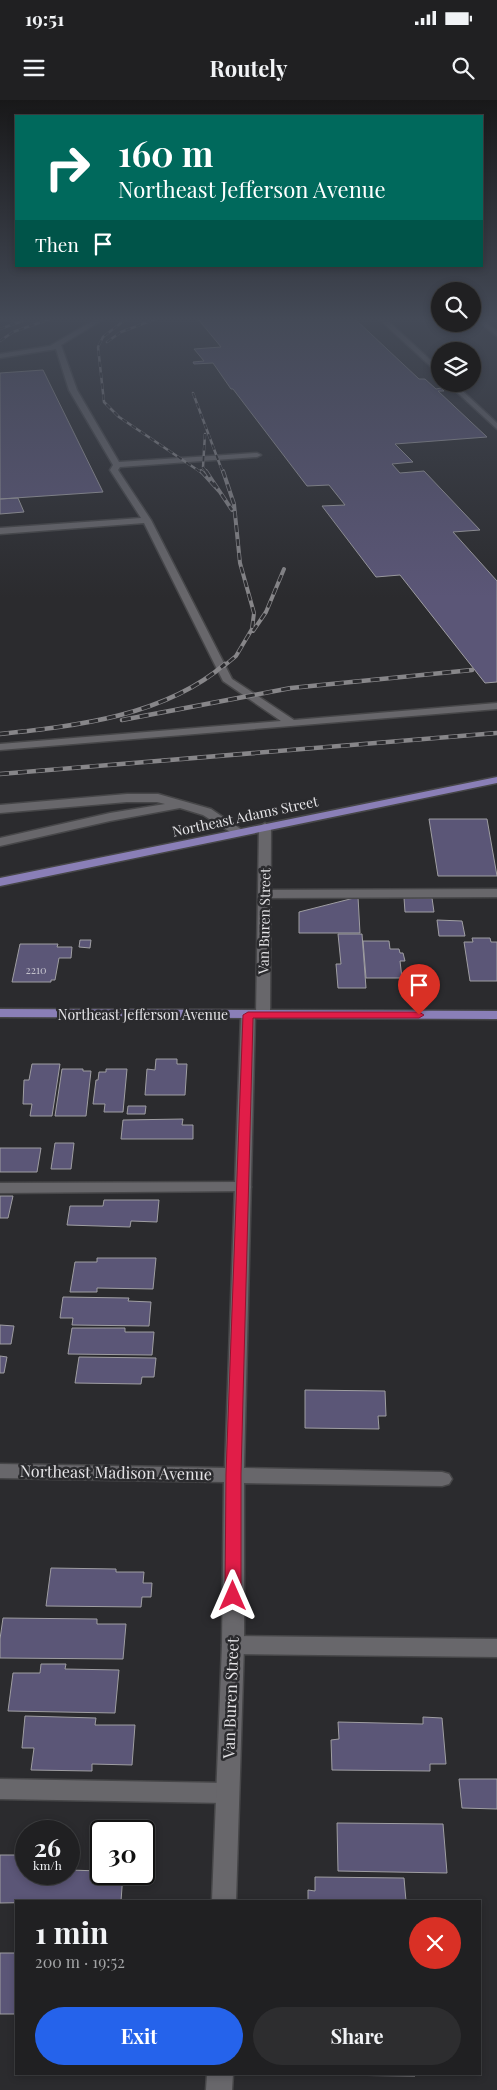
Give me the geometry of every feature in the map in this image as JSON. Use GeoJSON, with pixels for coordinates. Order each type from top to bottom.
{"type":"FeatureCollection","features":[{"type":"Feature","properties":{"kind":"main road","name":"Northeast Adams Street"},"geometry":{"type":"LineString","coordinates":[[0,882],[497,780]]}},
{"type":"Feature","properties":{"kind":"main road","name":"Northeast Jefferson Avenue"},"geometry":{"type":"LineString","coordinates":[[0,1013],[497,1015]]}},
{"type":"Feature","properties":{"kind":"street"},"geometry":{"type":"LineString","coordinates":[[86,412],[117,464]]}},
{"type":"Feature","properties":{"kind":"street"},"geometry":{"type":"LineString","coordinates":[[481,412],[497,427]]}},
{"type":"Feature","properties":{"kind":"street"},"geometry":{"type":"LineString","coordinates":[[484,415],[497,412]]}},
{"type":"Feature","properties":{"kind":"street"},"geometry":{"type":"LineString","coordinates":[[117,464],[256,455]]}},
{"type":"Feature","properties":{"kind":"street"},"geometry":{"type":"LineString","coordinates":[[117,464],[114,470],[147,520],[228,681],[290,722]]}},
{"type":"Feature","properties":{"kind":"street"},"geometry":{"type":"LineString","coordinates":[[0,531],[147,520]]}},
{"type":"Feature","properties":{"kind":"street"},"geometry":{"type":"LineString","coordinates":[[0,746],[497,706]]}},
{"type":"Feature","properties":{"kind":"street"},"geometry":{"type":"LineString","coordinates":[[0,809],[126,798],[158,798],[185,804],[207,812],[239,832]]}},
{"type":"Feature","properties":{"kind":"street"},"geometry":{"type":"LineString","coordinates":[[0,842],[185,804]]}},
{"type":"Feature","properties":{"kind":"street","name":"Van Buren Street"},"geometry":{"type":"LineString","coordinates":[[224,1900],[226,1793],[233,1646],[234,1474],[242,1187],[265,894],[266,827]]}},
{"type":"Feature","properties":{"kind":"street"},"geometry":{"type":"LineString","coordinates":[[265,894],[497,893]]}},
{"type":"Feature","properties":{"kind":"street"},"geometry":{"type":"LineString","coordinates":[[0,1188],[242,1187]]}},
{"type":"Feature","properties":{"kind":"street","name":"Northeast Madison Avenue"},"geometry":{"type":"LineString","coordinates":[[0,1471],[442,1479]]}},
{"type":"Feature","properties":{"kind":"street"},"geometry":{"type":"LineString","coordinates":[[233,1646],[497,1648]]}},
{"type":"Feature","properties":{"kind":"street"},"geometry":{"type":"LineString","coordinates":[[0,1789],[226,1793]]}},
{"type":"Feature","properties":{"kind":"street"},"geometry":{"type":"LineString","coordinates":[[219,2090],[220,2075]]}},
{"type":"Feature","properties":{"kind":"building"},"geometry":{"type":"Polygon","coordinates":[[[0,412],[64,412],[103,492],[0,499],[0,412]]]}},
{"type":"Feature","properties":{"kind":"building"},"geometry":{"type":"Polygon","coordinates":[[[250,412],[460,412],[487,437],[395,444],[413,462],[392,464],[400,473],[424,471],[480,530],[453,532],[497,581],[497,682],[485,683],[400,575],[376,577],[322,506],[345,505],[329,485],[307,486],[250,412]]]}},
{"type":"Feature","properties":{"kind":"building"},"geometry":{"type":"Polygon","coordinates":[[[18,498],[24,512],[0,514],[0,499],[18,498]]]}},
{"type":"Feature","properties":{"kind":"building"},"geometry":{"type":"Polygon","coordinates":[[[429,819],[487,819],[497,876],[438,876],[429,819]]]}},
{"type":"Feature","properties":{"kind":"building"},"geometry":{"type":"Polygon","coordinates":[[[358,897],[360,933],[299,933],[299,912],[358,897]]]}},
{"type":"Feature","properties":{"kind":"building"},"geometry":{"type":"Polygon","coordinates":[[[404,898],[432,898],[434,912],[405,912],[404,898]]]}},
{"type":"Feature","properties":{"kind":"building"},"geometry":{"type":"Polygon","coordinates":[[[437,920],[462,921],[465,936],[439,936],[437,920]]]}},
{"type":"Feature","properties":{"kind":"building"},"geometry":{"type":"Polygon","coordinates":[[[338,934],[362,934],[366,988],[338,988],[336,964],[341,964],[338,934]]]}},
{"type":"Feature","properties":{"kind":"building"},"geometry":{"type":"Polygon","coordinates":[[[472,938],[490,938],[491,942],[497,942],[497,981],[470,981],[464,942],[473,942],[472,938]]]}},
{"type":"Feature","properties":{"kind":"building"},"geometry":{"type":"Polygon","coordinates":[[[80,940],[91,940],[90,948],[79,947],[80,940]]]}},
{"type":"Feature","properties":{"kind":"building"},"geometry":{"type":"Polygon","coordinates":[[[363,941],[389,941],[390,949],[399,949],[400,953],[403,953],[405,961],[400,961],[402,978],[366,978],[363,941]]]}},
{"type":"Feature","properties":{"kind":"building"},"geometry":{"type":"Polygon","coordinates":[[[20,944],[58,944],[57,947],[72,947],[71,958],[59,958],[55,980],[51,980],[51,982],[12,982],[20,944]]]}},
{"type":"Feature","properties":{"kind":"building"},"geometry":{"type":"Polygon","coordinates":[[[156,1059],[177,1059],[177,1064],[187,1064],[185,1095],[145,1095],[147,1069],[155,1070],[156,1059]]]}},
{"type":"Feature","properties":{"kind":"building"},"geometry":{"type":"Polygon","coordinates":[[[32,1064],[60,1064],[52,1116],[30,1116],[32,1104],[23,1104],[24,1080],[29,1080],[32,1064]]]}},
{"type":"Feature","properties":{"kind":"building"},"geometry":{"type":"Polygon","coordinates":[[[62,1069],[91,1071],[86,1116],[55,1116],[62,1069]]]}},
{"type":"Feature","properties":{"kind":"building"},"geometry":{"type":"Polygon","coordinates":[[[106,1069],[127,1069],[123,1112],[104,1112],[105,1104],[93,1104],[96,1080],[98,1080],[99,1072],[106,1072],[106,1069]]]}},
{"type":"Feature","properties":{"kind":"building"},"geometry":{"type":"Polygon","coordinates":[[[128,1106],[146,1106],[145,1114],[127,1114],[128,1106]]]}},
{"type":"Feature","properties":{"kind":"building"},"geometry":{"type":"Polygon","coordinates":[[[183,1119],[182,1125],[193,1125],[193,1139],[121,1139],[123,1120],[183,1119]]]}},
{"type":"Feature","properties":{"kind":"building"},"geometry":{"type":"Polygon","coordinates":[[[55,1143],[74,1143],[71,1169],[51,1169],[55,1143]]]}},
{"type":"Feature","properties":{"kind":"building"},"geometry":{"type":"Polygon","coordinates":[[[0,1148],[41,1148],[37,1172],[0,1172],[0,1148]]]}},
{"type":"Feature","properties":{"kind":"building"},"geometry":{"type":"Polygon","coordinates":[[[0,1196],[13,1196],[8,1218],[0,1218],[0,1196]]]}},
{"type":"Feature","properties":{"kind":"building"},"geometry":{"type":"Polygon","coordinates":[[[104,1200],[159,1200],[157,1222],[131,1221],[130,1227],[67,1225],[70,1206],[103,1206],[104,1200]]]}},
{"type":"Feature","properties":{"kind":"building"},"geometry":{"type":"Polygon","coordinates":[[[97,1258],[156,1258],[153,1289],[97,1288],[97,1292],[70,1292],[75,1262],[97,1262],[97,1258]]]}},
{"type":"Feature","properties":{"kind":"building"},"geometry":{"type":"Polygon","coordinates":[[[63,1297],[129,1298],[128,1301],[151,1302],[149,1326],[72,1325],[73,1318],[60,1318],[63,1297]]]}},
{"type":"Feature","properties":{"kind":"building"},"geometry":{"type":"Polygon","coordinates":[[[0,1325],[14,1326],[11,1344],[0,1344],[0,1325]]]}},
{"type":"Feature","properties":{"kind":"building"},"geometry":{"type":"Polygon","coordinates":[[[72,1328],[125,1328],[125,1332],[154,1332],[152,1355],[68,1354],[72,1328]]]}},
{"type":"Feature","properties":{"kind":"building"},"geometry":{"type":"Polygon","coordinates":[[[0,1356],[7,1357],[4,1373],[0,1373],[0,1356]]]}},
{"type":"Feature","properties":{"kind":"building"},"geometry":{"type":"Polygon","coordinates":[[[79,1357],[156,1358],[154,1377],[142,1377],[141,1384],[75,1383],[79,1357]]]}},
{"type":"Feature","properties":{"kind":"building"},"geometry":{"type":"Polygon","coordinates":[[[305,1390],[385,1391],[386,1416],[378,1416],[379,1429],[305,1428],[305,1390]]]}},
{"type":"Feature","properties":{"kind":"building"},"geometry":{"type":"Polygon","coordinates":[[[51,1568],[116,1569],[116,1572],[144,1572],[143,1583],[152,1583],[151,1597],[142,1597],[141,1607],[46,1606],[51,1568]]]}},
{"type":"Feature","properties":{"kind":"building"},"geometry":{"type":"Polygon","coordinates":[[[3,1618],[97,1619],[97,1624],[126,1624],[123,1659],[0,1658],[3,1618]]]}},
{"type":"Feature","properties":{"kind":"building"},"geometry":{"type":"Polygon","coordinates":[[[41,1664],[66,1664],[65,1669],[119,1670],[115,1713],[8,1711],[13,1673],[40,1673],[41,1664]]]}},
{"type":"Feature","properties":{"kind":"building"},"geometry":{"type":"Polygon","coordinates":[[[25,1716],[96,1718],[95,1725],[135,1725],[132,1765],[92,1764],[92,1771],[31,1770],[34,1748],[22,1748],[25,1716]]]}},
{"type":"Feature","properties":{"kind":"building"},"geometry":{"type":"Polygon","coordinates":[[[423,1717],[442,1718],[446,1764],[430,1764],[430,1771],[332,1770],[331,1740],[339,1739],[338,1722],[423,1724],[423,1717]]]}},
{"type":"Feature","properties":{"kind":"building"},"geometry":{"type":"Polygon","coordinates":[[[459,1779],[497,1779],[497,1809],[462,1808],[459,1779]]]}},
{"type":"Feature","properties":{"kind":"building"},"geometry":{"type":"Polygon","coordinates":[[[337,1823],[443,1824],[447,1873],[338,1871],[337,1823]]]}},
{"type":"Feature","properties":{"kind":"building"},"geometry":{"type":"Polygon","coordinates":[[[0,1855],[15,1855],[15,1885],[80,1885],[80,1870],[90,1871],[90,1885],[122,1885],[121,1900],[15,1900],[15,1903],[0,1903],[0,1855]]]}},
{"type":"Feature","properties":{"kind":"building"},"geometry":{"type":"Polygon","coordinates":[[[315,1877],[404,1878],[406,1900],[308,1900],[308,1890],[315,1891],[315,1877]]]}},
{"type":"Feature","properties":{"kind":"building"},"geometry":{"type":"Polygon","coordinates":[[[0,1953],[15,1953],[15,2014],[0,2014],[0,1953]]]}},
{"type":"Feature","properties":{"kind":"building"},"geometry":{"type":"Polygon","coordinates":[[[318,2075],[415,2075],[415,2076],[318,2075]]]}},
{"type":"Feature","properties":{"kind":"railway"},"geometry":{"type":"LineString","coordinates":[[114,412],[202,473]]}},
{"type":"Feature","properties":{"kind":"railway"},"geometry":{"type":"LineString","coordinates":[[200,412],[223,473]]}},
{"type":"Feature","properties":{"kind":"railway"},"geometry":{"type":"LineString","coordinates":[[205,434],[203,467],[207,473]]}},
{"type":"Feature","properties":{"kind":"railway"},"geometry":{"type":"LineString","coordinates":[[201,471],[219,491]]}},
{"type":"Feature","properties":{"kind":"railway"},"geometry":{"type":"LineString","coordinates":[[206,471],[232,510]]}},
{"type":"Feature","properties":{"kind":"railway"},"geometry":{"type":"LineString","coordinates":[[223,471],[234,504],[240,563],[254,613],[252,629],[236,656],[224,666]]}},
{"type":"Feature","properties":{"kind":"railway"},"geometry":{"type":"LineString","coordinates":[[253,631],[266,612],[284,569]]}},
{"type":"Feature","properties":{"kind":"railway"},"geometry":{"type":"LineString","coordinates":[[0,734],[89,722],[147,707],[175,696],[201,682],[225,664]]}},
{"type":"Feature","properties":{"kind":"railway"},"geometry":{"type":"LineString","coordinates":[[122,720],[291,688],[472,670]]}},
{"type":"Feature","properties":{"kind":"railway"},"geometry":{"type":"LineString","coordinates":[[0,774],[497,733]]}},
{"type":"Feature","properties":{"kind":"route"},"geometry":{"type":"LineString","coordinates":[[233,1596],[234,1474],[248,1015],[419,1015]]}}]}
